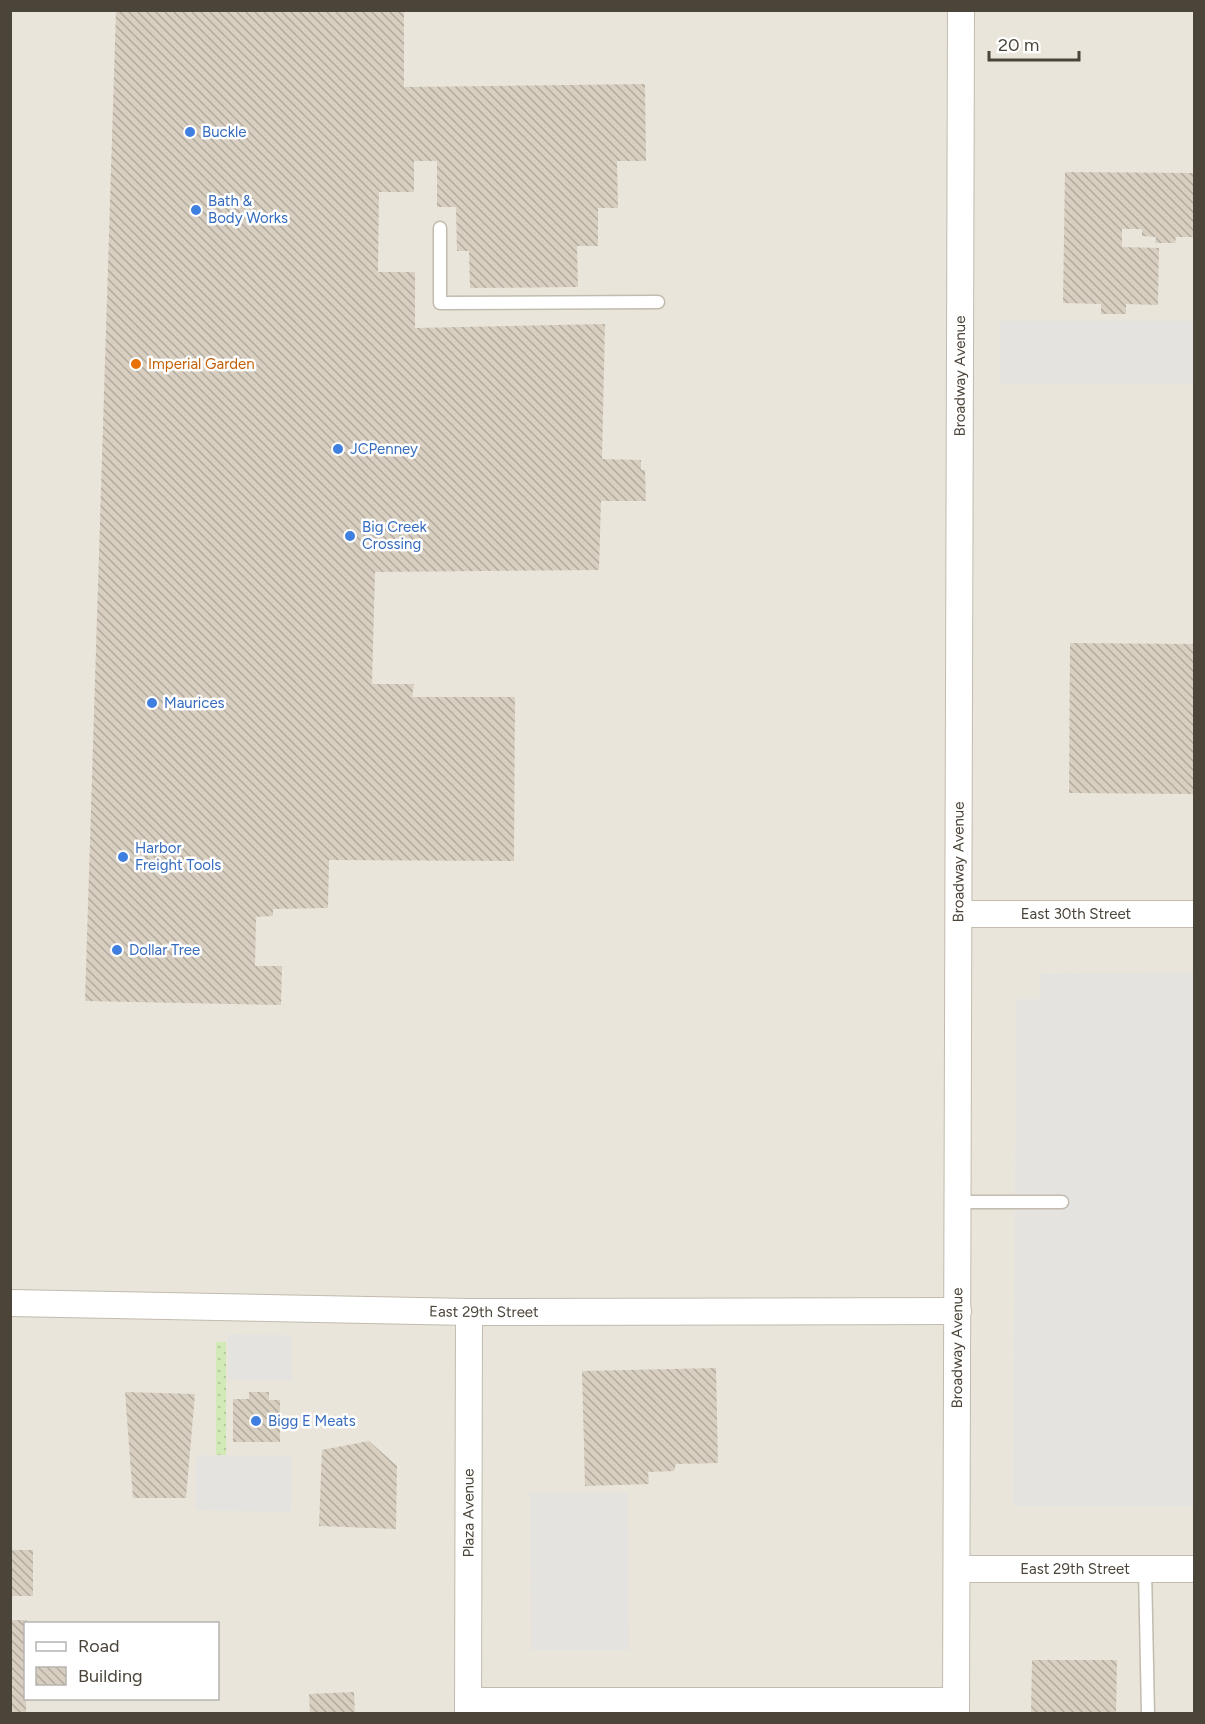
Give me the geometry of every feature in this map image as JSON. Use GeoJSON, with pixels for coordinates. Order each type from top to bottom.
{"type":"FeatureCollection","features":[{"type":"Feature","properties":{"kind":"street","name":"Broadway Avenue"},"geometry":{"type":"LineString","coordinates":[[956,1707],[962,10]]}},
{"type":"Feature","properties":{"kind":"street","name":"East 30th Street"},"geometry":{"type":"LineString","coordinates":[[959,914],[1194,914]]}},
{"type":"Feature","properties":{"kind":"street","name":"East 29th Street"},"geometry":{"type":"LineString","coordinates":[[10,1303],[469,1312],[958,1311]]}},
{"type":"Feature","properties":{"kind":"street","name":"Plaza Avenue"},"geometry":{"type":"LineString","coordinates":[[468,1707],[469,1312]]}},
{"type":"Feature","properties":{"kind":"street","name":"East 29th Street"},"geometry":{"type":"LineString","coordinates":[[957,1569],[1194,1569]]}},
{"type":"Feature","properties":{"kind":"street"},"geometry":{"type":"LineString","coordinates":[[468,1707],[956,1707]]}},
{"type":"Feature","properties":{"kind":"lane"},"geometry":{"type":"LineString","coordinates":[[440,228],[440,303],[658,302]]}},
{"type":"Feature","properties":{"kind":"lane"},"geometry":{"type":"LineString","coordinates":[[958,1202],[1062,1202]]}},
{"type":"Feature","properties":{"kind":"lane"},"geometry":{"type":"LineString","coordinates":[[1146,1569],[1148,1713]]}},
{"type":"Feature","properties":{"kind":"shaded area"},"geometry":{"type":"Polygon","coordinates":[[[11,11],[1194,11],[1194,1713],[11,1714],[11,11]]]}},
{"type":"Feature","properties":{"kind":"shaded area"},"geometry":{"type":"Polygon","coordinates":[[[1000,321],[1194,321],[1194,384],[1000,384],[1000,321]]]}},
{"type":"Feature","properties":{"kind":"shaded area"},"geometry":{"type":"Polygon","coordinates":[[[1194,973],[1194,1506],[1013,1506],[1016,999],[1039,999],[1040,974],[1194,973]]]}},
{"type":"Feature","properties":{"kind":"shaded area"},"geometry":{"type":"Polygon","coordinates":[[[228,1334],[292,1335],[292,1381],[228,1380],[228,1334]]]}},
{"type":"Feature","properties":{"kind":"shaded area"},"geometry":{"type":"Polygon","coordinates":[[[196,1455],[292,1456],[291,1512],[195,1510],[196,1455]]]}},
{"type":"Feature","properties":{"kind":"shaded area"},"geometry":{"type":"Polygon","coordinates":[[[530,1493],[628,1493],[629,1650],[531,1650],[530,1493]]]}},
{"type":"Feature","properties":{"kind":"green space"},"geometry":{"type":"Polygon","coordinates":[[[216,1342],[226,1342],[226,1455],[216,1455],[216,1342]]]}},
{"type":"Feature","properties":{"kind":"building","name":"Big Creek Crossing"},"geometry":{"type":"Polygon","coordinates":[[[116,10],[404,10],[404,87],[645,84],[646,161],[617,161],[618,208],[598,208],[598,246],[577,246],[578,287],[470,288],[469,251],[457,251],[456,207],[437,207],[437,161],[414,161],[414,192],[379,192],[378,272],[415,272],[415,328],[605,324],[602,459],[641,460],[641,470],[645,470],[646,501],[601,501],[599,570],[375,572],[372,684],[414,684],[412,697],[515,697],[514,861],[329,860],[328,908],[273,909],[273,916],[256,917],[255,966],[282,966],[281,1005],[85,1001],[116,10]]]}},
{"type":"Feature","properties":{"kind":"building"},"geometry":{"type":"Polygon","coordinates":[[[1065,172],[1194,173],[1194,237],[1176,237],[1175,243],[1155,243],[1156,237],[1142,236],[1142,229],[1122,229],[1122,247],[1159,248],[1158,305],[1126,304],[1126,314],[1101,314],[1101,304],[1063,303],[1065,172]]]}},
{"type":"Feature","properties":{"kind":"building"},"geometry":{"type":"Polygon","coordinates":[[[1070,643],[1194,644],[1194,794],[1069,793],[1070,643]]]}},
{"type":"Feature","properties":{"kind":"building"},"geometry":{"type":"Polygon","coordinates":[[[716,1368],[718,1463],[676,1464],[674,1471],[648,1472],[649,1484],[585,1486],[582,1371],[716,1368]]]}},
{"type":"Feature","properties":{"kind":"building"},"geometry":{"type":"Polygon","coordinates":[[[125,1392],[195,1394],[186,1498],[133,1498],[125,1392]]]}},
{"type":"Feature","properties":{"kind":"building","name":"Bigg E Meats"},"geometry":{"type":"Polygon","coordinates":[[[249,1392],[269,1392],[269,1400],[280,1400],[280,1442],[233,1442],[233,1399],[249,1399],[249,1392]]]}},
{"type":"Feature","properties":{"kind":"building"},"geometry":{"type":"Polygon","coordinates":[[[369,1441],[397,1466],[396,1529],[319,1526],[322,1450],[369,1441]]]}},
{"type":"Feature","properties":{"kind":"building"},"geometry":{"type":"Polygon","coordinates":[[[10,1550],[33,1550],[33,1596],[10,1596],[10,1550]]]}},
{"type":"Feature","properties":{"kind":"building"},"geometry":{"type":"Polygon","coordinates":[[[10,1620],[27,1620],[24,1622],[26,1714],[10,1714],[10,1620]]]}},
{"type":"Feature","properties":{"kind":"building"},"geometry":{"type":"Polygon","coordinates":[[[1032,1660],[1117,1660],[1116,1714],[1031,1714],[1032,1660]]]}},
{"type":"Feature","properties":{"kind":"building"},"geometry":{"type":"Polygon","coordinates":[[[354,1692],[355,1714],[310,1714],[309,1694],[354,1692]]]}},
{"type":"Feature","properties":{"kind":"place","name":"Buckle"},"geometry":{"type":"Point","coordinates":[190,132]}},
{"type":"Feature","properties":{"kind":"place","name":"Bath & Body Works"},"geometry":{"type":"Point","coordinates":[196,210]}},
{"type":"Feature","properties":{"kind":"place","name":"Imperial Garden"},"geometry":{"type":"Point","coordinates":[136,364]}},
{"type":"Feature","properties":{"kind":"place","name":"JCPenney"},"geometry":{"type":"Point","coordinates":[338,449]}},
{"type":"Feature","properties":{"kind":"place","name":"Big Creek Crossing"},"geometry":{"type":"Point","coordinates":[350,536]}},
{"type":"Feature","properties":{"kind":"place","name":"Maurices"},"geometry":{"type":"Point","coordinates":[152,703]}},
{"type":"Feature","properties":{"kind":"place","name":"Harbor Freight Tools"},"geometry":{"type":"Point","coordinates":[123,857]}},
{"type":"Feature","properties":{"kind":"place","name":"Dollar Tree"},"geometry":{"type":"Point","coordinates":[117,950]}},
{"type":"Feature","properties":{"kind":"place","name":"Bigg E Meats"},"geometry":{"type":"Point","coordinates":[256,1421]}}]}
